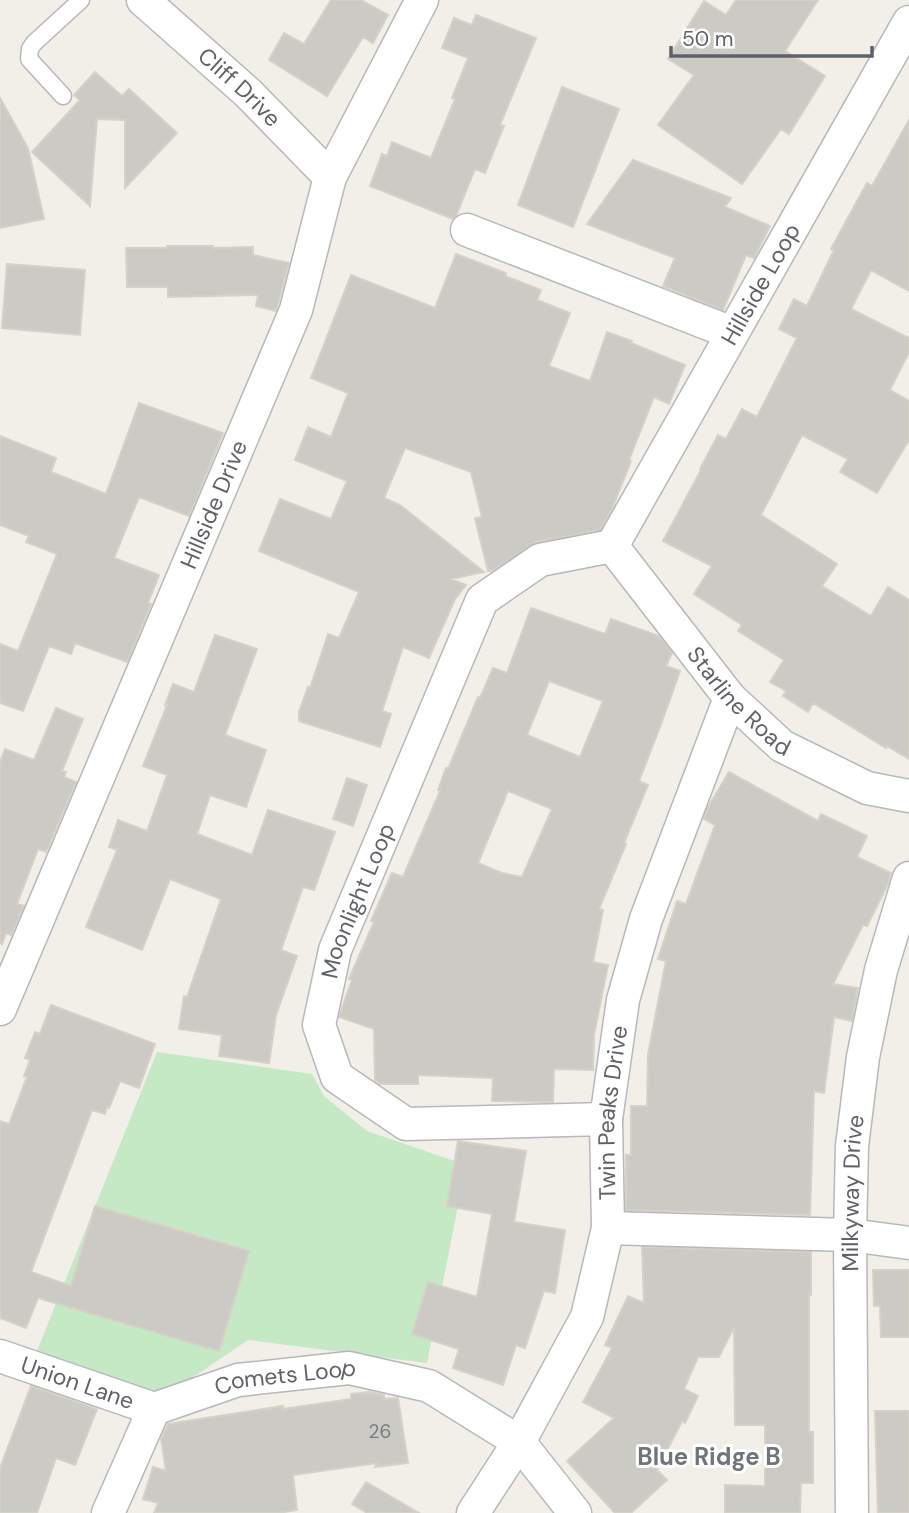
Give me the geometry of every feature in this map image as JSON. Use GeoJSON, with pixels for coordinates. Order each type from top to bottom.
{"type":"FeatureCollection","features":[{"type":"Feature","properties":{"kind":"street","name":"Cliff Drive"},"geometry":{"type":"LineString","coordinates":[[143,0],[248,93],[330,177]]}},
{"type":"Feature","properties":{"kind":"street","name":"Hillside Drive"},"geometry":{"type":"LineString","coordinates":[[0,1009],[296,310],[330,177],[422,0]]}},
{"type":"Feature","properties":{"kind":"street","name":"Hillside Loop"},"geometry":{"type":"LineString","coordinates":[[612,546],[909,22]]}},
{"type":"Feature","properties":{"kind":"street"},"geometry":{"type":"LineString","coordinates":[[467,230],[732,333]]}},
{"type":"Feature","properties":{"kind":"street","name":"Starline Road"},"geometry":{"type":"LineString","coordinates":[[612,546],[730,698],[782,746],[867,788],[909,796]]}},
{"type":"Feature","properties":{"kind":"street","name":"Moonlight Loop"},"geometry":{"type":"LineString","coordinates":[[606,1119],[406,1124],[337,1077],[319,1025],[335,950],[482,600],[540,560],[612,546]]}},
{"type":"Feature","properties":{"kind":"street","name":"Twin Peaks Drive"},"geometry":{"type":"LineString","coordinates":[[473,1513],[519,1442],[587,1317],[608,1228],[606,1119],[623,1000],[646,919],[730,698]]}},
{"type":"Feature","properties":{"kind":"street","name":"Milkyway Drive"},"geometry":{"type":"LineString","coordinates":[[852,1513],[852,1146],[863,1057],[881,970],[909,878]]}},
{"type":"Feature","properties":{"kind":"street"},"geometry":{"type":"LineString","coordinates":[[608,1228],[850,1235],[909,1243]]}},
{"type":"Feature","properties":{"kind":"street","name":"Union Lane"},"geometry":{"type":"LineString","coordinates":[[0,1356],[154,1409]]}},
{"type":"Feature","properties":{"kind":"street","name":"Comets Loop"},"geometry":{"type":"LineString","coordinates":[[154,1409],[238,1380],[348,1368],[429,1386],[519,1442]]}},
{"type":"Feature","properties":{"kind":"street"},"geometry":{"type":"LineString","coordinates":[[108,1513],[154,1409]]}},
{"type":"Feature","properties":{"kind":"street"},"geometry":{"type":"LineString","coordinates":[[519,1442],[575,1513]]}},
{"type":"Feature","properties":{"kind":"lane"},"geometry":{"type":"LineString","coordinates":[[63,96],[29,59],[30,49],[81,0]]}},
{"type":"Feature","properties":{"kind":"green space"},"geometry":{"type":"Polygon","coordinates":[[[157,1052],[312,1074],[324,1096],[367,1131],[466,1165],[427,1363],[248,1340],[165,1396],[35,1356],[157,1052]]]}},
{"type":"Feature","properties":{"kind":"building"},"geometry":{"type":"Polygon","coordinates":[[[331,0],[361,0],[388,15],[373,43],[363,37],[327,96],[269,60],[284,33],[304,44],[331,0]]]}},
{"type":"Feature","properties":{"kind":"building"},"geometry":{"type":"Polygon","coordinates":[[[736,0],[818,0],[785,51],[825,76],[789,134],[781,129],[742,184],[658,125],[694,75],[668,59],[704,1],[726,15],[736,0]]]}},
{"type":"Feature","properties":{"kind":"building"},"geometry":{"type":"Polygon","coordinates":[[[476,15],[536,38],[500,125],[504,126],[485,173],[475,169],[453,219],[370,186],[382,154],[387,156],[392,142],[431,158],[468,58],[442,48],[454,18],[472,25],[476,15]]]}},
{"type":"Feature","properties":{"kind":"building"},"geometry":{"type":"Polygon","coordinates":[[[95,72],[122,96],[129,89],[177,133],[125,188],[125,120],[97,119],[90,206],[32,152],[80,100],[74,95],[95,72]]]}},
{"type":"Feature","properties":{"kind":"building"},"geometry":{"type":"Polygon","coordinates":[[[562,87],[619,109],[573,227],[518,205],[562,87]]]}},
{"type":"Feature","properties":{"kind":"building"},"geometry":{"type":"Polygon","coordinates":[[[0,98],[28,148],[44,219],[0,228],[0,98]]]}},
{"type":"Feature","properties":{"kind":"building"},"geometry":{"type":"Polygon","coordinates":[[[909,120],[909,291],[871,270],[851,309],[909,338],[909,352],[890,390],[909,401],[909,440],[877,493],[840,472],[848,459],[802,435],[761,515],[837,564],[822,586],[871,616],[888,587],[909,600],[909,759],[813,703],[808,712],[783,696],[786,691],[770,682],[784,660],[738,631],[742,625],[694,594],[712,566],[663,541],[718,435],[726,439],[742,409],[757,417],[797,338],[779,329],[794,299],[807,306],[834,250],[831,249],[867,183],[872,186],[909,120]]]}},
{"type":"Feature","properties":{"kind":"building"},"geometry":{"type":"Polygon","coordinates":[[[633,160],[731,198],[725,207],[770,226],[754,258],[746,255],[723,310],[663,286],[675,258],[587,224],[633,160]]]}},
{"type":"Feature","properties":{"kind":"building"},"geometry":{"type":"Polygon","coordinates":[[[253,247],[253,255],[289,263],[276,311],[256,306],[258,295],[168,297],[168,287],[127,287],[126,248],[253,247]]]}},
{"type":"Feature","properties":{"kind":"building"},"geometry":{"type":"Polygon","coordinates":[[[456,254],[541,290],[537,300],[570,313],[549,366],[590,381],[607,332],[685,365],[669,404],[654,397],[612,509],[600,530],[536,542],[494,570],[488,571],[475,518],[482,517],[471,472],[405,448],[384,498],[400,505],[484,572],[451,579],[466,585],[455,599],[429,658],[403,647],[382,711],[391,714],[380,747],[299,721],[299,712],[328,634],[339,638],[359,592],[259,551],[280,499],[331,519],[347,481],[295,460],[308,427],[331,437],[348,393],[311,378],[351,275],[435,308],[456,254]]]}},
{"type":"Feature","properties":{"kind":"building"},"geometry":{"type":"Polygon","coordinates":[[[7,264],[85,270],[80,335],[2,328],[7,264]]]}},
{"type":"Feature","properties":{"kind":"building"},"geometry":{"type":"Polygon","coordinates":[[[139,403],[223,433],[189,516],[139,497],[114,558],[159,575],[148,603],[151,604],[127,662],[75,643],[71,654],[49,646],[23,711],[0,703],[0,644],[18,651],[57,554],[26,542],[29,536],[0,525],[0,436],[56,458],[51,472],[106,494],[139,403]]]}},
{"type":"Feature","properties":{"kind":"building"},"geometry":{"type":"Polygon","coordinates":[[[531,608],[605,634],[611,619],[659,636],[672,653],[666,666],[680,671],[639,781],[648,785],[599,909],[603,910],[593,962],[608,965],[594,1035],[593,1070],[554,1069],[553,1102],[492,1101],[493,1078],[418,1075],[418,1084],[380,1084],[375,1080],[374,1029],[339,1017],[352,980],[349,979],[392,873],[403,877],[440,791],[438,790],[446,768],[448,769],[493,668],[507,673],[531,608]],[[549,681],[527,735],[580,757],[603,701],[549,681]],[[508,791],[478,863],[502,873],[522,877],[552,809],[508,791]]]}},
{"type":"Feature","properties":{"kind":"building"},"geometry":{"type":"Polygon","coordinates":[[[215,635],[257,649],[225,735],[266,750],[246,807],[210,795],[197,834],[252,855],[268,810],[335,832],[314,890],[303,887],[281,950],[297,956],[276,1015],[269,1063],[219,1056],[222,1035],[179,1029],[184,996],[187,997],[221,899],[170,879],[142,950],[86,927],[117,850],[109,847],[118,820],[147,831],[167,775],[143,766],[173,684],[194,692],[215,635]]]}},
{"type":"Feature","properties":{"kind":"building"},"geometry":{"type":"Polygon","coordinates":[[[56,708],[83,719],[62,771],[66,772],[64,777],[76,782],[46,852],[38,849],[17,904],[24,906],[11,935],[6,933],[2,944],[0,762],[5,749],[34,760],[56,708]]]}},
{"type":"Feature","properties":{"kind":"building"},"geometry":{"type":"Polygon","coordinates":[[[729,772],[818,821],[821,814],[867,836],[857,857],[891,873],[867,926],[863,925],[833,984],[858,988],[852,1021],[834,1017],[824,1093],[814,1091],[810,1215],[626,1210],[626,1155],[631,1155],[631,1106],[647,1106],[648,1054],[666,961],[658,959],[677,901],[686,904],[715,825],[704,819],[707,809],[729,772]]]}},
{"type":"Feature","properties":{"kind":"building"},"geometry":{"type":"Polygon","coordinates":[[[347,778],[367,785],[353,826],[333,819],[347,778]]]}},
{"type":"Feature","properties":{"kind":"building"},"geometry":{"type":"Polygon","coordinates":[[[51,1005],[155,1044],[139,1088],[120,1081],[105,1114],[92,1110],[31,1272],[71,1286],[95,1206],[249,1251],[219,1351],[38,1298],[26,1328],[0,1318],[0,1121],[9,1124],[27,1077],[24,1076],[30,1060],[25,1058],[35,1032],[40,1034],[51,1005]]]}},
{"type":"Feature","properties":{"kind":"building"},"geometry":{"type":"Polygon","coordinates":[[[458,1141],[526,1151],[514,1222],[565,1230],[555,1293],[544,1291],[525,1348],[516,1345],[503,1385],[453,1368],[459,1349],[412,1334],[428,1282],[477,1297],[492,1214],[447,1206],[458,1141]]]}},
{"type":"Feature","properties":{"kind":"building"},"geometry":{"type":"Polygon","coordinates":[[[642,1247],[811,1252],[809,1432],[813,1432],[813,1483],[801,1483],[800,1513],[725,1513],[725,1485],[765,1486],[765,1425],[735,1425],[734,1327],[719,1357],[698,1357],[684,1389],[698,1396],[657,1470],[667,1480],[631,1513],[615,1513],[567,1461],[614,1418],[583,1402],[612,1348],[605,1345],[628,1296],[644,1303],[642,1247]]]}},
{"type":"Feature","properties":{"kind":"building"},"geometry":{"type":"Polygon","coordinates":[[[873,1270],[909,1270],[909,1337],[881,1337],[880,1306],[874,1306],[873,1270]]]}},
{"type":"Feature","properties":{"kind":"building"},"geometry":{"type":"Polygon","coordinates":[[[31,1386],[97,1409],[75,1465],[56,1458],[37,1513],[0,1513],[0,1468],[31,1386]]]}},
{"type":"Feature","properties":{"kind":"building"},"geometry":{"type":"Polygon","coordinates":[[[370,1392],[384,1395],[384,1399],[398,1398],[408,1463],[375,1467],[377,1463],[293,1475],[297,1510],[278,1513],[154,1513],[158,1503],[143,1499],[153,1467],[166,1471],[161,1439],[168,1424],[283,1406],[283,1409],[351,1399],[351,1394],[370,1392]]]}},
{"type":"Feature","properties":{"kind":"building"},"geometry":{"type":"Polygon","coordinates":[[[875,1411],[909,1411],[909,1513],[878,1513],[875,1411]]]}},
{"type":"Feature","properties":{"kind":"building"},"geometry":{"type":"Polygon","coordinates":[[[366,1482],[419,1513],[367,1513],[352,1504],[366,1482]]]}},
{"type":"Feature","properties":{"kind":"district","name":"Blue Ridge B"},"geometry":{"type":"Point","coordinates":[709,1457]}}]}
